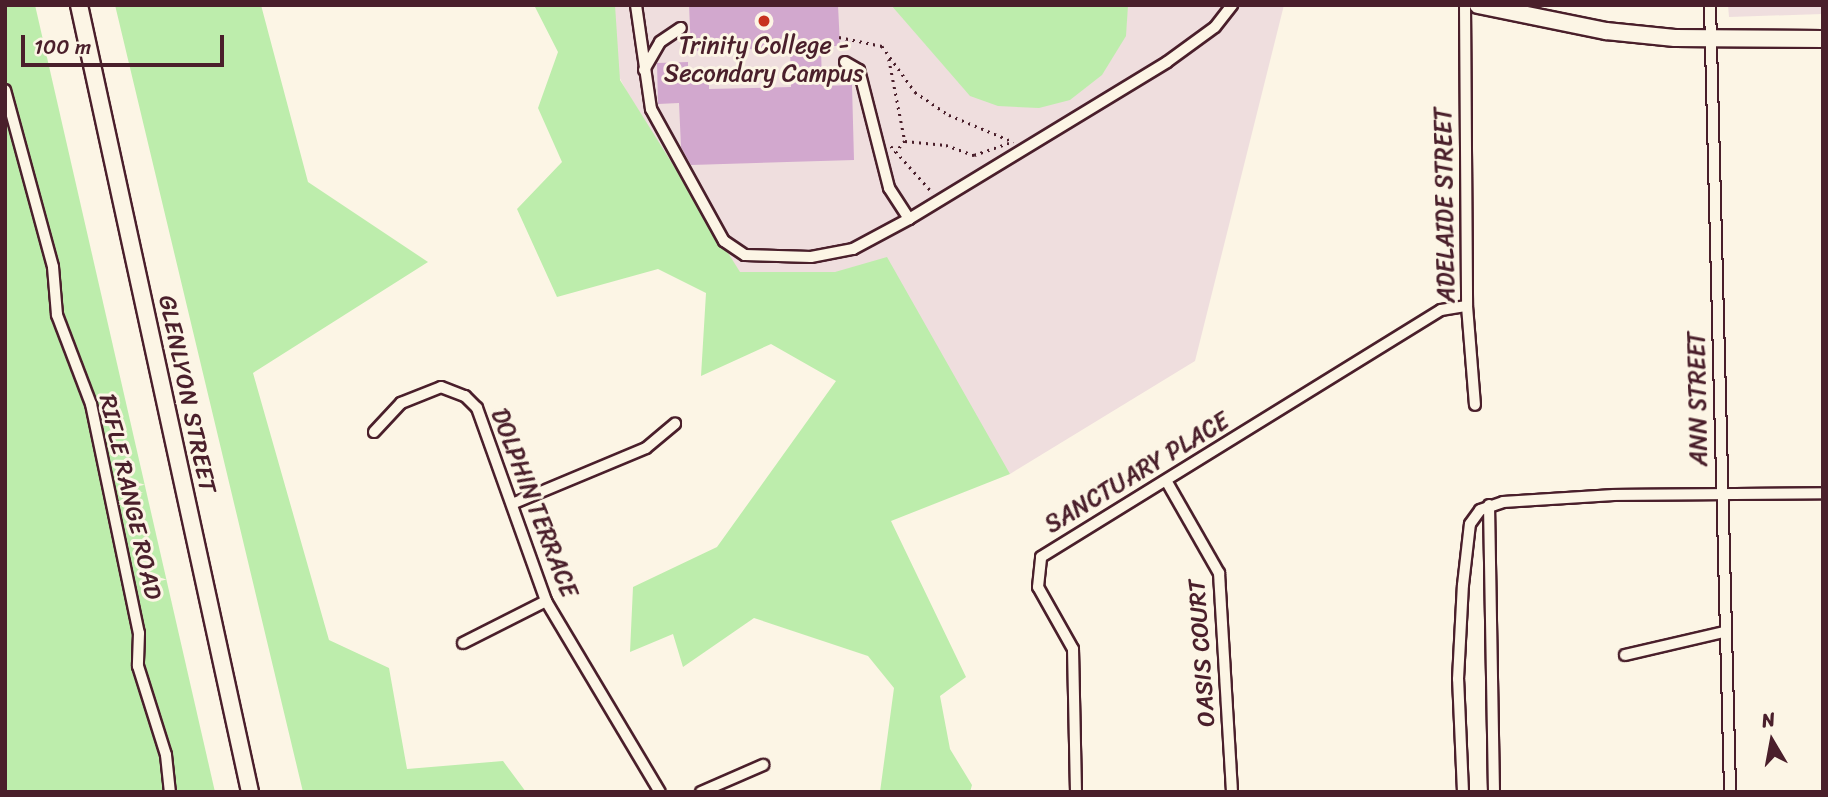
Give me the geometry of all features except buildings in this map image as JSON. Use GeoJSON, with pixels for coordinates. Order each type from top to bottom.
{"type":"FeatureCollection","features":[{"type":"Feature","properties":{"kind":"main road","name":"GLENLYON STREET"},"geometry":{"type":"LineString","coordinates":[[79,5],[250,792]]}},
{"type":"Feature","properties":{"kind":"main road"},"geometry":{"type":"LineString","coordinates":[[1478,5],[1606,31],[1712,40],[1823,39]]}},
{"type":"Feature","properties":{"kind":"street"},"geometry":{"type":"LineString","coordinates":[[636,5],[644,71],[657,125],[724,241],[745,255],[811,257],[853,248],[909,219],[1167,62],[1215,27],[1232,5]]}},
{"type":"Feature","properties":{"kind":"street","name":"ADELAIDE STREET"},"geometry":{"type":"LineString","coordinates":[[1465,5],[1467,306],[1475,405]]}},
{"type":"Feature","properties":{"kind":"street","name":"ANN STREET"},"geometry":{"type":"LineString","coordinates":[[1710,5],[1730,792]]}},
{"type":"Feature","properties":{"kind":"street"},"geometry":{"type":"LineString","coordinates":[[644,71],[660,42],[681,27]]}},
{"type":"Feature","properties":{"kind":"street"},"geometry":{"type":"LineString","coordinates":[[845,62],[859,70],[889,187],[909,219]]}},
{"type":"Feature","properties":{"kind":"street","name":"RIFLE RANGE ROAD"},"geometry":{"type":"LineString","coordinates":[[5,90],[53,267],[57,315],[91,404],[139,633],[138,666],[166,755],[170,792]]}},
{"type":"Feature","properties":{"kind":"street","name":"SANCTUARY PLACE"},"geometry":{"type":"LineString","coordinates":[[1076,792],[1073,649],[1038,587],[1036,564],[1049,549],[1167,482],[1441,310],[1467,306]]}},
{"type":"Feature","properties":{"kind":"street","name":"DOLPHIN TERRACE"},"geometry":{"type":"LineString","coordinates":[[374,432],[401,403],[441,387],[466,396],[477,408],[546,601],[660,792]]}},
{"type":"Feature","properties":{"kind":"street"},"geometry":{"type":"LineString","coordinates":[[512,504],[646,448],[675,424]]}},
{"type":"Feature","properties":{"kind":"street","name":"OASIS COURT"},"geometry":{"type":"LineString","coordinates":[[1167,482],[1219,573],[1232,792]]}},
{"type":"Feature","properties":{"kind":"street"},"geometry":{"type":"LineString","coordinates":[[1463,792],[1458,679],[1470,524],[1489,505],[1614,495],[1721,497],[1823,493]]}},
{"type":"Feature","properties":{"kind":"street"},"geometry":{"type":"LineString","coordinates":[[1489,505],[1494,792]]}},
{"type":"Feature","properties":{"kind":"street"},"geometry":{"type":"LineString","coordinates":[[463,643],[546,601]]}},
{"type":"Feature","properties":{"kind":"street"},"geometry":{"type":"LineString","coordinates":[[1625,655],[1724,632]]}},
{"type":"Feature","properties":{"kind":"street"},"geometry":{"type":"LineString","coordinates":[[701,792],[763,765]]}},
{"type":"Feature","properties":{"kind":"path"},"geometry":{"type":"LineString","coordinates":[[839,37],[882,46],[915,92],[949,115],[1025,149]]}},
{"type":"Feature","properties":{"kind":"path"},"geometry":{"type":"LineString","coordinates":[[889,58],[905,141]]}},
{"type":"Feature","properties":{"kind":"path"},"geometry":{"type":"LineString","coordinates":[[887,141],[940,200]]}},
{"type":"Feature","properties":{"kind":"path"},"geometry":{"type":"LineString","coordinates":[[905,141],[946,145],[974,155],[1012,141]]}},
{"type":"Feature","properties":{"kind":"path"},"geometry":{"type":"LineString","coordinates":[[887,162],[905,141]]}},
{"type":"Feature","properties":{"kind":"shaded area"},"geometry":{"type":"Polygon","coordinates":[[[582,5],[1284,5],[1195,361],[1010,474],[722,276],[582,5]]]}},
{"type":"Feature","properties":{"kind":"shaded area"},"geometry":{"type":"Polygon","coordinates":[[[1728,5],[1823,5],[1823,14],[1729,17],[1728,5]]]}},
{"type":"Feature","properties":{"kind":"green space"},"geometry":{"type":"Polygon","coordinates":[[[5,5],[35,5],[215,792],[5,792],[5,5]]]}},
{"type":"Feature","properties":{"kind":"green space"},"geometry":{"type":"Polygon","coordinates":[[[115,5],[261,5],[308,182],[428,262],[253,373],[329,640],[389,668],[407,769],[503,761],[526,792],[303,792],[115,5]]]}},
{"type":"Feature","properties":{"kind":"green space"},"geometry":{"type":"Polygon","coordinates":[[[534,5],[615,5],[620,80],[740,272],[835,272],[887,257],[1010,474],[891,521],[966,677],[940,696],[950,749],[972,785],[970,792],[880,792],[894,688],[868,656],[754,618],[683,667],[673,634],[630,652],[633,587],[717,547],[836,381],[771,344],[701,376],[706,293],[658,269],[557,297],[517,209],[562,162],[538,108],[558,52],[534,5]]]}},
{"type":"Feature","properties":{"kind":"green space"},"geometry":{"type":"Polygon","coordinates":[[[891,5],[1128,5],[1126,36],[1102,75],[1070,100],[1039,108],[998,106],[970,96],[891,5]]]}},
{"type":"Feature","properties":{"kind":"place","name":"Trinity College - Secondary Campus"},"geometry":{"type":"Point","coordinates":[764,21]}}]}
